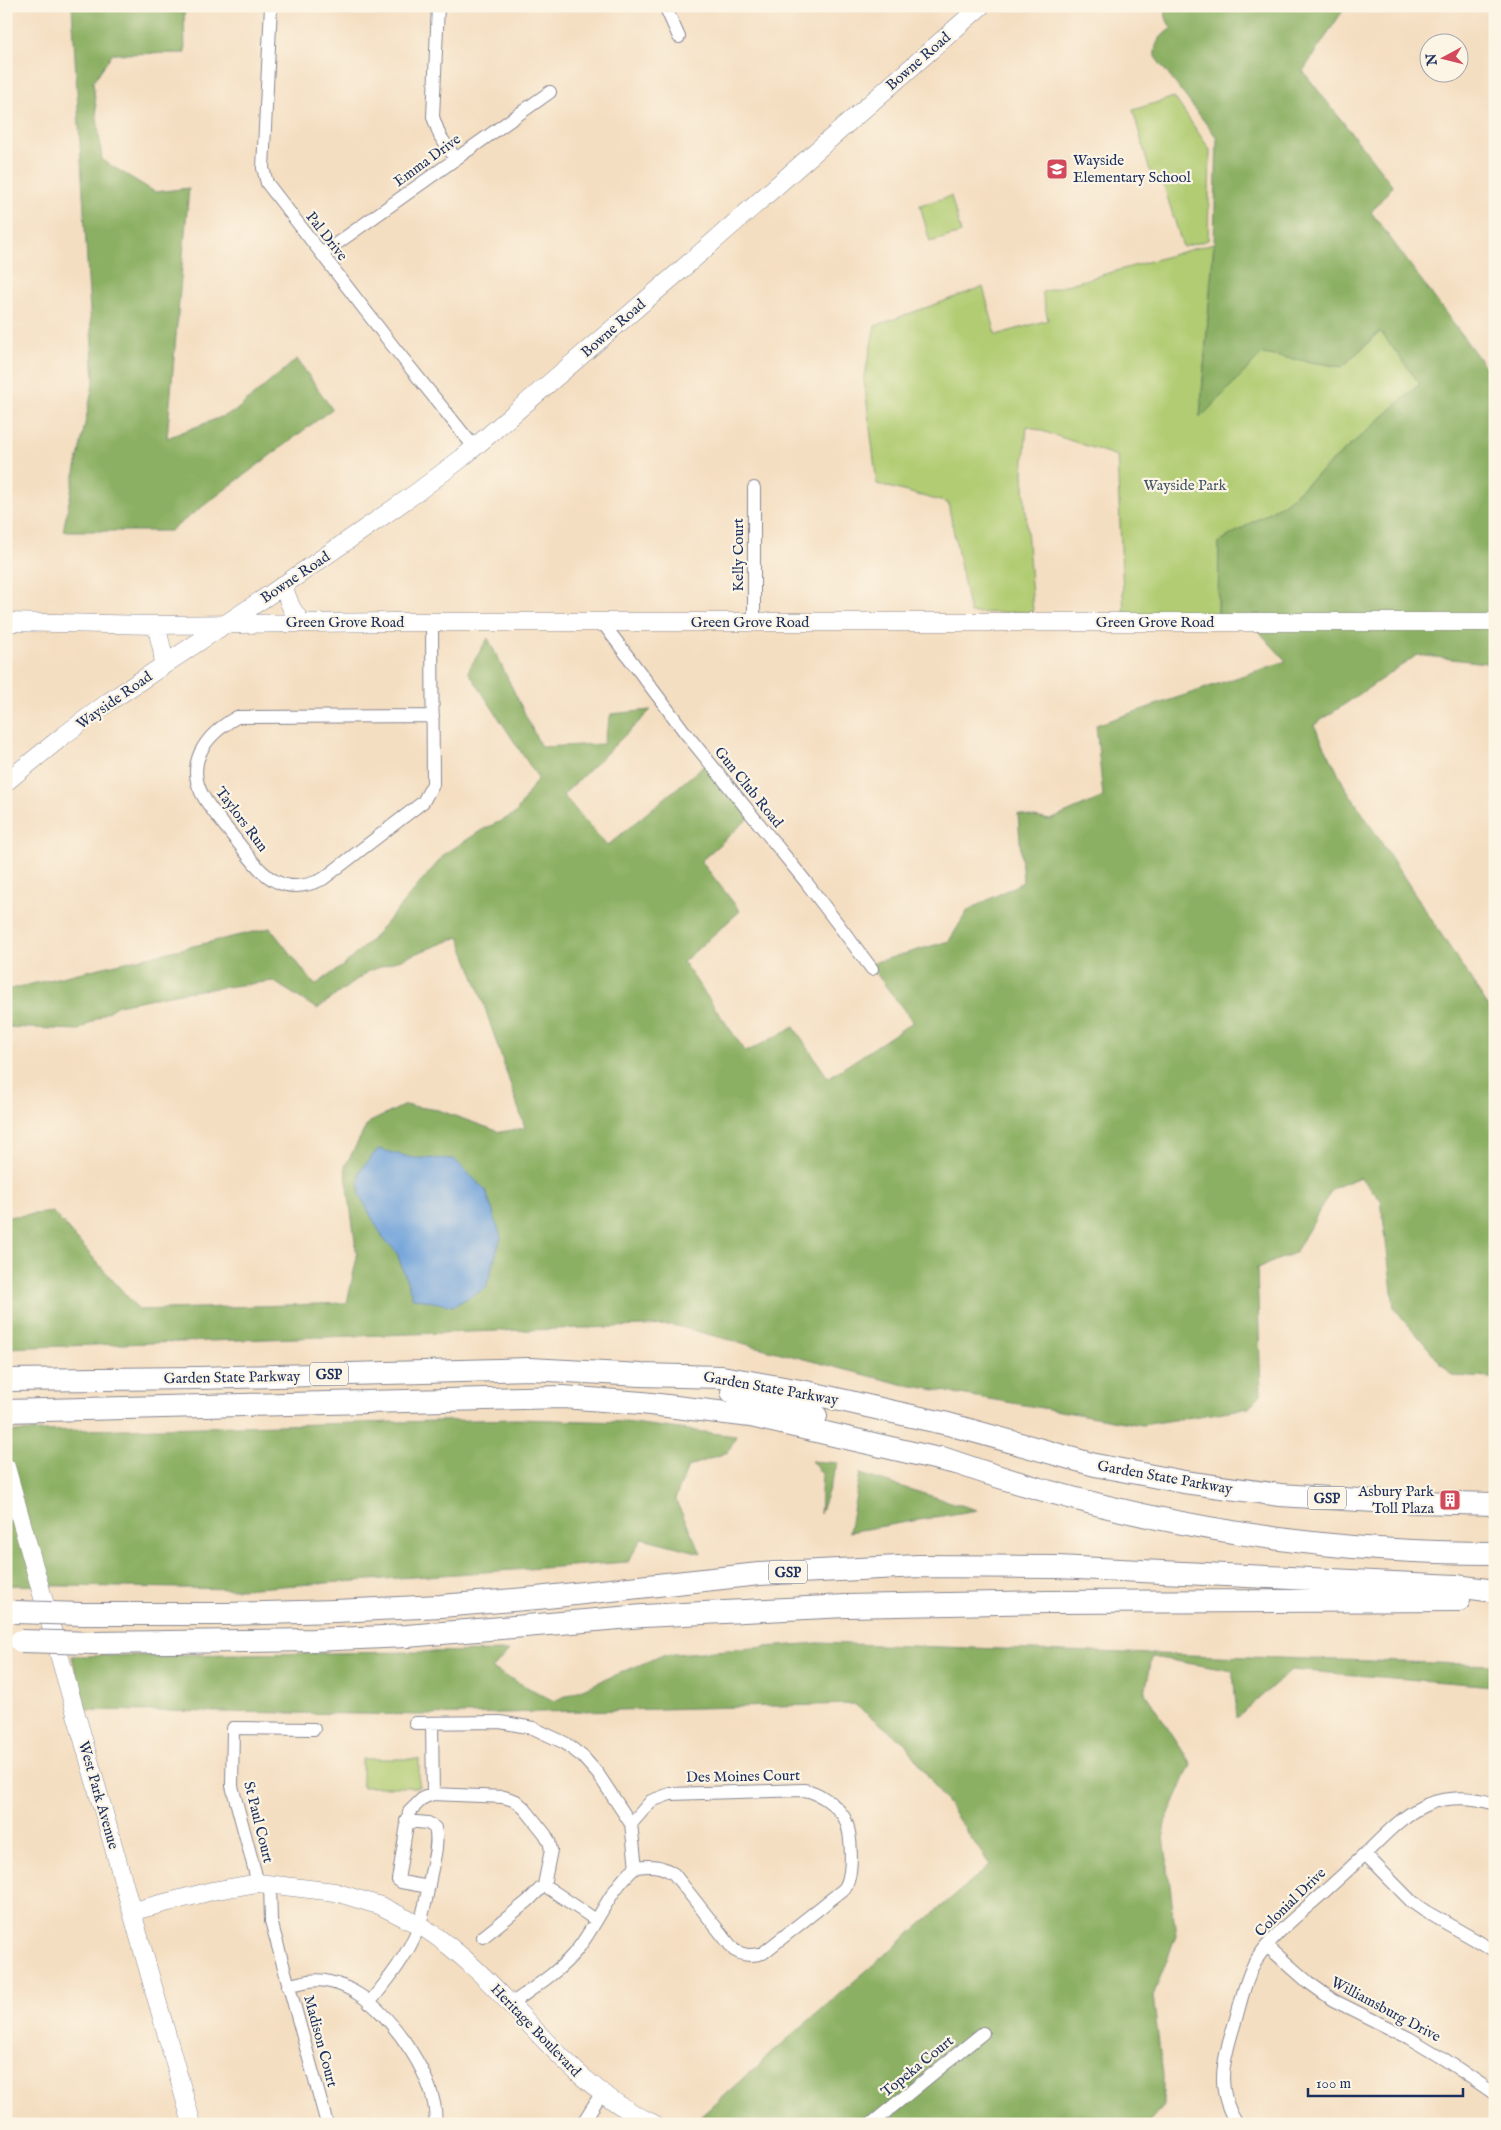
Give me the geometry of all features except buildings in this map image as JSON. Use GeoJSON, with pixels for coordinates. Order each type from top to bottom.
{"type":"FeatureCollection","features":[{"type":"Feature","properties":{"kind":"highway","name":"Garden State Parkway"},"geometry":{"type":"LineString","coordinates":[[12,1380],[198,1378],[491,1369],[567,1370],[641,1375],[722,1377],[806,1392],[948,1424],[1095,1465],[1184,1482],[1280,1495],[1374,1501],[1495,1504]]}},
{"type":"Feature","properties":{"kind":"highway"},"geometry":{"type":"LineString","coordinates":[[641,1375],[720,1389],[759,1399],[851,1426],[956,1463],[1124,1511],[1212,1529],[1354,1548],[1495,1553]]}},
{"type":"Feature","properties":{"kind":"highway","name":"Garden State Parkway"},"geometry":{"type":"LineString","coordinates":[[15,1410],[563,1397],[642,1402],[751,1416],[956,1463]]}},
{"type":"Feature","properties":{"kind":"highway","name":"GSP"},"geometry":{"type":"LineString","coordinates":[[10,1611],[82,1614],[335,1612],[537,1598],[759,1574],[919,1566],[1057,1567],[1456,1586],[1495,1591]]}},
{"type":"Feature","properties":{"kind":"highway"},"geometry":{"type":"LineString","coordinates":[[14,1641],[94,1643],[313,1640],[406,1636],[643,1616],[846,1606],[1495,1598]]}},
{"type":"Feature","properties":{"kind":"street","name":"Pal Drive"},"geometry":{"type":"LineString","coordinates":[[271,6],[264,176],[271,190],[474,447]]}},
{"type":"Feature","properties":{"kind":"street"},"geometry":{"type":"LineString","coordinates":[[438,6],[433,116],[440,136],[455,158]]}},
{"type":"Feature","properties":{"kind":"street"},"geometry":{"type":"LineString","coordinates":[[665,6],[679,37]]}},
{"type":"Feature","properties":{"kind":"street","name":"Bowne Road"},"geometry":{"type":"LineString","coordinates":[[226,624],[416,494],[474,447],[681,270],[981,6]]}},
{"type":"Feature","properties":{"kind":"street","name":"Emma Drive"},"geometry":{"type":"LineString","coordinates":[[322,254],[550,92]]}},
{"type":"Feature","properties":{"kind":"street","name":"Kelly Court"},"geometry":{"type":"LineString","coordinates":[[754,488],[754,622]]}},
{"type":"Feature","properties":{"kind":"street"},"geometry":{"type":"LineString","coordinates":[[283,586],[290,608],[301,622]]}},
{"type":"Feature","properties":{"kind":"street","name":"Green Grove Road"},"geometry":{"type":"LineString","coordinates":[[6,622],[156,625],[301,622],[1495,622]]}},
{"type":"Feature","properties":{"kind":"street","name":"Gun Club Road"},"geometry":{"type":"LineString","coordinates":[[602,622],[672,716],[806,882],[872,969]]}},
{"type":"Feature","properties":{"kind":"street","name":"Taylors Run"},"geometry":{"type":"LineString","coordinates":[[432,623],[433,716],[433,784],[429,795],[423,802],[323,879],[310,884],[286,885],[261,872],[205,800],[198,784],[198,756],[204,743],[214,732],[236,717],[433,716]]}},
{"type":"Feature","properties":{"kind":"street","name":"Wayside Road"},"geometry":{"type":"LineString","coordinates":[[6,782],[63,736],[226,624]]}},
{"type":"Feature","properties":{"kind":"street"},"geometry":{"type":"LineString","coordinates":[[156,625],[164,665]]}},
{"type":"Feature","properties":{"kind":"street","name":"West Park Avenue"},"geometry":{"type":"LineString","coordinates":[[6,1467],[192,2124]]}},
{"type":"Feature","properties":{"kind":"street"},"geometry":{"type":"LineString","coordinates":[[415,1723],[500,1722],[523,1725],[545,1732],[565,1743],[583,1757],[598,1774],[630,1824],[636,1866],[626,1874],[575,1953],[511,2004]]}},
{"type":"Feature","properties":{"kind":"street"},"geometry":{"type":"LineString","coordinates":[[432,1723],[433,1794]]}},
{"type":"Feature","properties":{"kind":"street","name":"St Paul Court"},"geometry":{"type":"LineString","coordinates":[[264,1884],[232,1786],[233,1728],[314,1729]]}},
{"type":"Feature","properties":{"kind":"street","name":"Des Moines Court"},"geometry":{"type":"LineString","coordinates":[[630,1824],[652,1801],[670,1794],[804,1790],[818,1794],[840,1813],[846,1822],[848,1830],[850,1875],[844,1889],[763,1953],[754,1956],[747,1956],[734,1950],[674,1874],[663,1867],[636,1866]]}},
{"type":"Feature","properties":{"kind":"street"},"geometry":{"type":"LineString","coordinates":[[429,1887],[398,1880],[406,1821],[409,1812],[416,1802],[433,1794],[504,1797],[522,1805],[546,1834],[549,1841],[551,1850],[544,1885],[537,1894],[483,1937]]}},
{"type":"Feature","properties":{"kind":"street","name":"Colonial Drive"},"geometry":{"type":"LineString","coordinates":[[1237,2124],[1224,2096],[1222,2074],[1224,2058],[1247,1979],[1256,1961],[1267,1946],[1406,1816],[1429,1804],[1460,1798],[1495,1804]]}},
{"type":"Feature","properties":{"kind":"street"},"geometry":{"type":"LineString","coordinates":[[369,2003],[398,1966],[422,1927],[434,1862],[435,1828],[428,1823],[406,1821]]}},
{"type":"Feature","properties":{"kind":"street"},"geometry":{"type":"LineString","coordinates":[[1365,1854],[1418,1906],[1495,1951]]}},
{"type":"Feature","properties":{"kind":"street"},"geometry":{"type":"LineString","coordinates":[[264,1884],[271,1921],[288,1986]]}},
{"type":"Feature","properties":{"kind":"street","name":"Heritage Boulevard"},"geometry":{"type":"LineString","coordinates":[[133,1912],[212,1891],[264,1884],[312,1888],[358,1898],[381,1906],[422,1927],[472,1964],[564,2062],[601,2094],[654,2124]]}},
{"type":"Feature","properties":{"kind":"street"},"geometry":{"type":"LineString","coordinates":[[544,1885],[596,1920]]}},
{"type":"Feature","properties":{"kind":"street","name":"Williamsburg Drive"},"geometry":{"type":"LineString","coordinates":[[1267,1946],[1320,1991],[1349,2009],[1409,2038],[1493,2091]]}},
{"type":"Feature","properties":{"kind":"street","name":"Madison Court"},"geometry":{"type":"LineString","coordinates":[[326,2124],[288,1986],[315,1980],[328,1981],[359,1994],[394,2028],[419,2064],[436,2110],[436,2124]]}},
{"type":"Feature","properties":{"kind":"street","name":"Topeka Court"},"geometry":{"type":"LineString","coordinates":[[871,2124],[983,2033]]}},
{"type":"Feature","properties":{"kind":"street"},"geometry":{"type":"LineString","coordinates":[[582,2124],[601,2094]]}},
{"type":"Feature","properties":{"kind":"green space"},"geometry":{"type":"Polygon","coordinates":[[[72,6],[184,6],[185,53],[112,54],[93,82],[102,160],[155,192],[189,188],[167,438],[234,412],[297,359],[332,409],[170,531],[63,531],[94,380],[72,6]]]}},
{"type":"Feature","properties":{"kind":"green space"},"geometry":{"type":"Polygon","coordinates":[[[1167,6],[1346,6],[1303,71],[1393,186],[1371,212],[1495,380],[1495,664],[1417,655],[1314,725],[1344,785],[1495,1017],[1495,1382],[1491,1378],[1452,1376],[1394,1308],[1381,1200],[1360,1177],[1332,1189],[1295,1253],[1257,1268],[1261,1394],[1249,1408],[1142,1425],[901,1384],[672,1325],[6,1348],[6,1217],[53,1212],[139,1310],[347,1303],[357,1257],[345,1166],[368,1123],[405,1105],[438,1110],[500,1132],[525,1128],[477,984],[459,937],[367,972],[317,1009],[273,981],[185,992],[118,1005],[79,1030],[6,1027],[6,990],[270,928],[315,985],[344,965],[373,938],[445,854],[482,830],[515,814],[538,778],[468,671],[488,638],[541,747],[603,744],[611,714],[651,710],[563,795],[607,846],[707,763],[750,817],[701,861],[740,911],[683,962],[746,1052],[794,1027],[828,1078],[913,1022],[869,964],[949,941],[968,910],[1023,882],[1018,814],[1050,820],[1103,797],[1096,725],[1286,661],[1252,624],[1218,616],[1219,542],[1285,503],[1420,384],[1380,331],[1342,367],[1262,354],[1200,418],[1214,243],[1217,138],[1155,57],[1159,40],[1172,28],[1166,18],[1167,6]]]}},
{"type":"Feature","properties":{"kind":"green space"},"geometry":{"type":"Polygon","coordinates":[[[1174,97],[1210,150],[1208,240],[1183,247],[1161,177],[1152,179],[1133,110],[1174,97]]]}},
{"type":"Feature","properties":{"kind":"green space"},"geometry":{"type":"Polygon","coordinates":[[[951,196],[961,233],[930,242],[920,205],[951,196]]]}},
{"type":"Feature","properties":{"kind":"green space","name":"Wayside Park"},"geometry":{"type":"Polygon","coordinates":[[[1214,243],[1200,417],[1262,353],[1342,367],[1381,331],[1421,383],[1285,503],[1219,542],[1218,616],[1124,616],[1117,456],[1027,426],[1023,472],[1033,612],[970,613],[948,503],[877,484],[864,380],[875,326],[983,287],[996,335],[1048,320],[1042,292],[1214,243]]]}},
{"type":"Feature","properties":{"kind":"green space"},"geometry":{"type":"Polygon","coordinates":[[[515,1419],[624,1422],[736,1436],[728,1452],[688,1467],[675,1499],[701,1553],[642,1538],[628,1562],[240,1589],[6,1585],[6,1432],[515,1419]]]}},
{"type":"Feature","properties":{"kind":"green space"},"geometry":{"type":"Polygon","coordinates":[[[811,1461],[838,1463],[820,1514],[822,1474],[811,1461]]]}},
{"type":"Feature","properties":{"kind":"green space"},"geometry":{"type":"Polygon","coordinates":[[[860,1474],[977,1510],[849,1532],[860,1474]]]}},
{"type":"Feature","properties":{"kind":"green space"},"geometry":{"type":"Polygon","coordinates":[[[818,1643],[1495,1665],[1495,1686],[1291,1670],[1237,1718],[1233,1671],[1152,1657],[1145,1693],[1191,1764],[1163,1827],[1176,1936],[1153,1996],[1163,2076],[1163,2106],[1147,2124],[698,2124],[698,2119],[770,2054],[990,1865],[905,1743],[854,1704],[425,1715],[84,1710],[72,1656],[509,1651],[492,1669],[554,1701],[663,1655],[818,1643]]]}},
{"type":"Feature","properties":{"kind":"green space"},"geometry":{"type":"Polygon","coordinates":[[[362,1759],[419,1759],[419,1787],[362,1787],[362,1759]]]}},
{"type":"Feature","properties":{"kind":"water"},"geometry":{"type":"Polygon","coordinates":[[[378,1149],[413,1158],[454,1159],[486,1191],[501,1237],[486,1288],[453,1306],[413,1298],[397,1253],[382,1236],[360,1196],[359,1172],[378,1149]]]}},
{"type":"Feature","properties":{"kind":"place","name":"Wayside Elementary School"},"geometry":{"type":"Point","coordinates":[1057,169]}},
{"type":"Feature","properties":{"kind":"place","name":"Asbury Park Toll Plaza"},"geometry":{"type":"Point","coordinates":[1450,1500]}}]}
